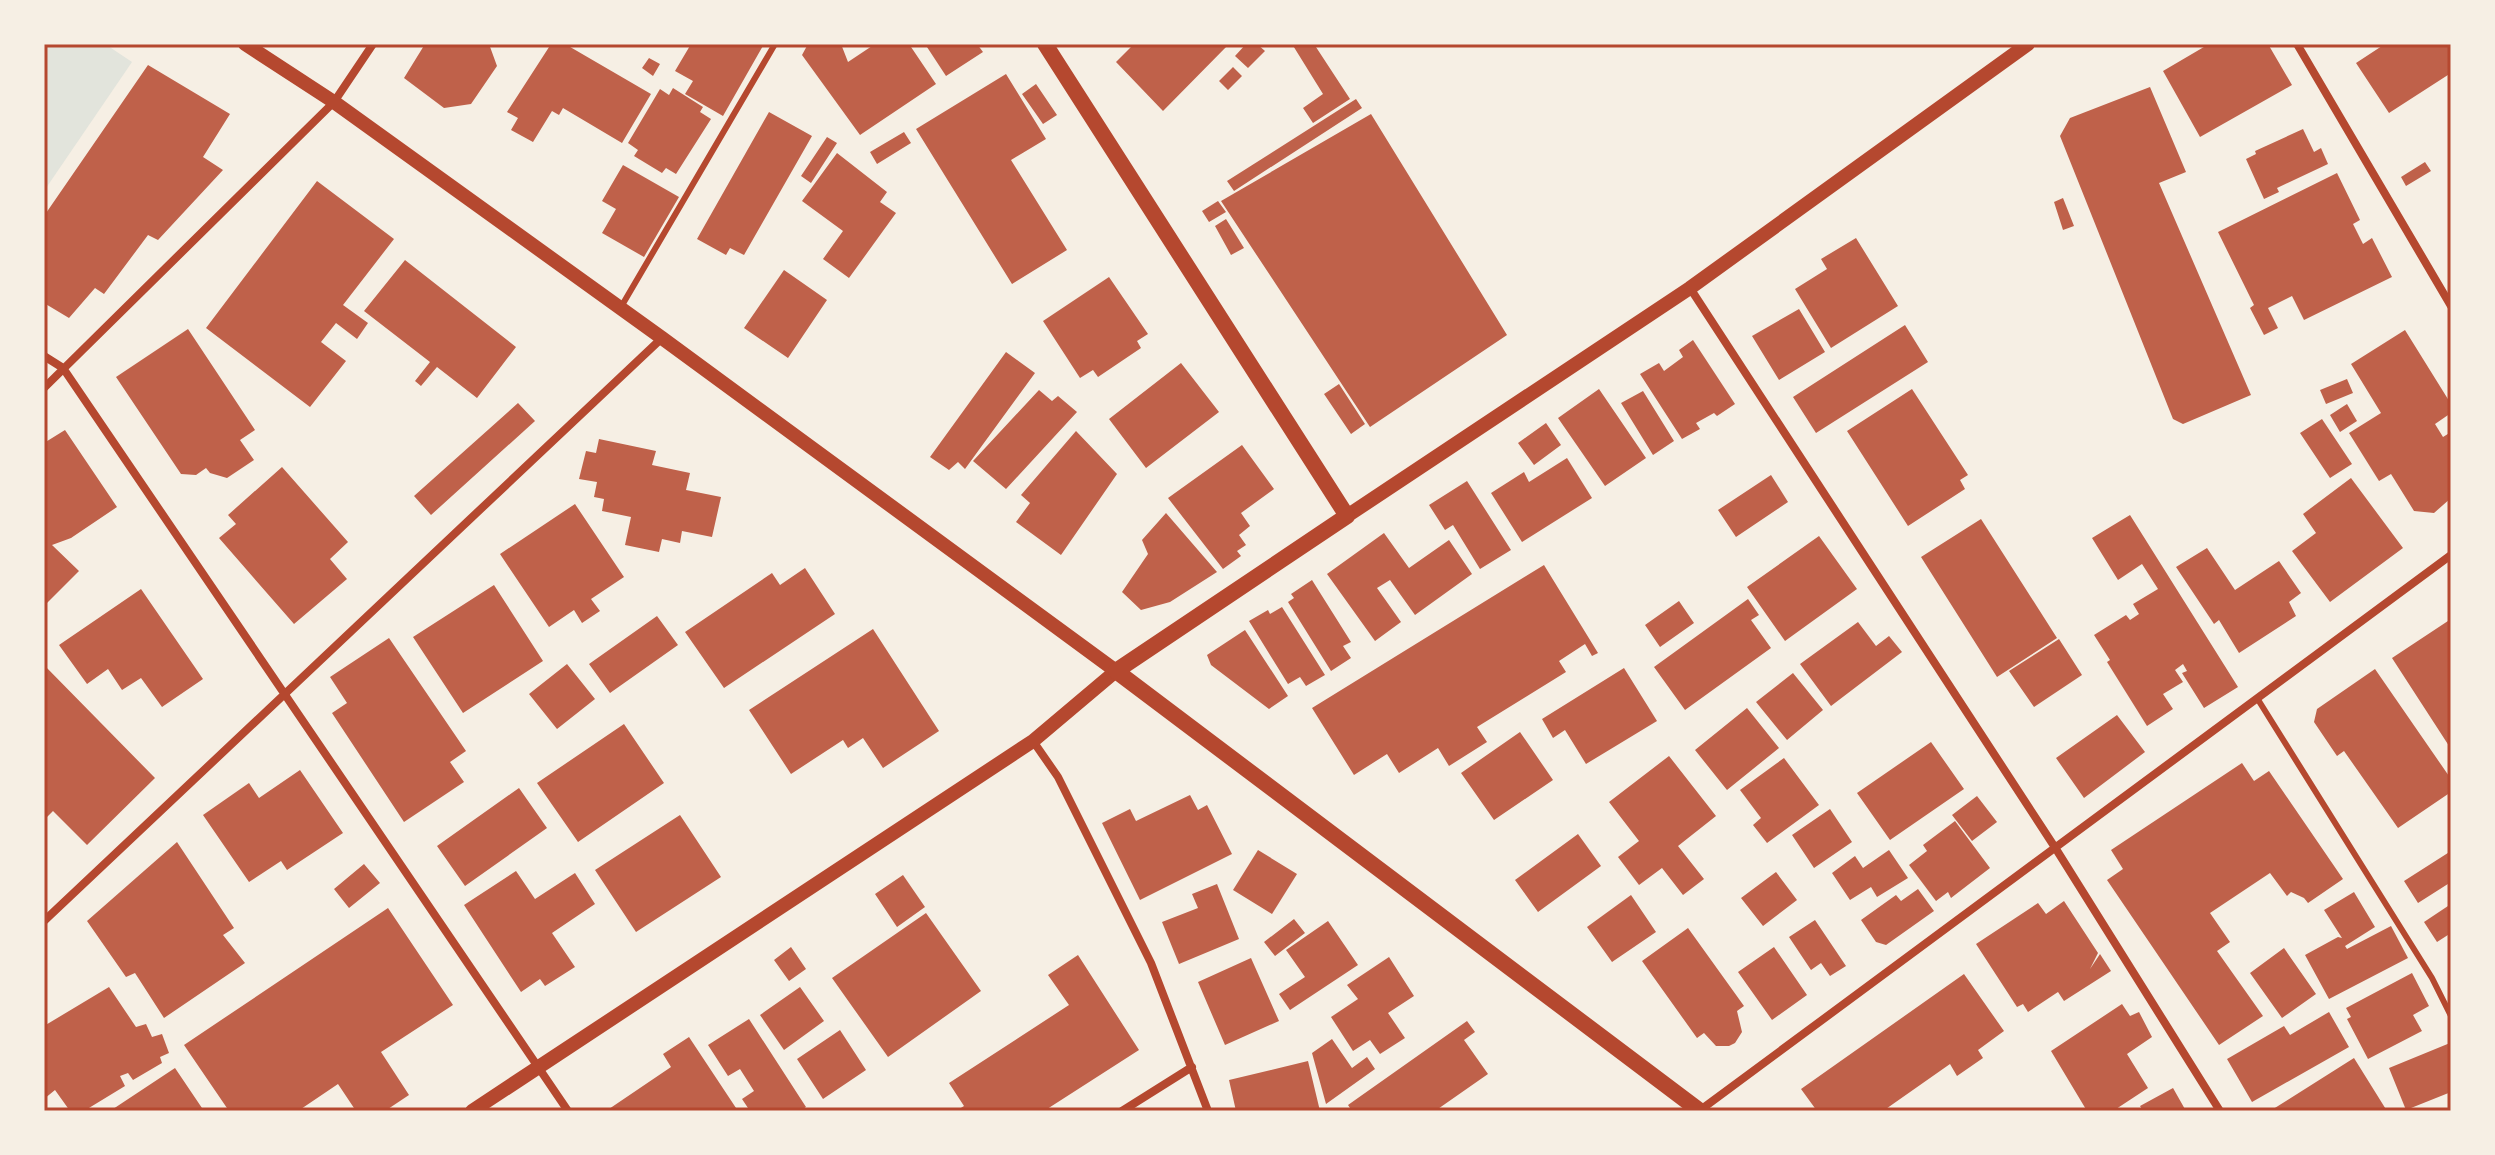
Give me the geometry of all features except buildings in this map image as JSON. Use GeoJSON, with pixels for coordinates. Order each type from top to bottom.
{"type":"FeatureCollection","features":[{"type":"Feature","properties":{"kind":"main road"},"geometry":{"type":"LineString","coordinates":[[1045,44],[1347,516],[1116,671],[1699,1111]]}},
{"type":"Feature","properties":{"kind":"street"},"geometry":{"type":"LineString","coordinates":[[245,44],[334,102],[662,338],[1116,671],[1033,741],[472,1111]]}},
{"type":"Feature","properties":{"kind":"street"},"geometry":{"type":"LineString","coordinates":[[44,388],[334,102],[373,44]]}},
{"type":"Feature","properties":{"kind":"street"},"geometry":{"type":"LineString","coordinates":[[1347,516],[1690,288],[2028,44]]}},
{"type":"Feature","properties":{"kind":"street"},"geometry":{"type":"LineString","coordinates":[[2297,44],[2451,306]]}},
{"type":"Feature","properties":{"kind":"street"},"geometry":{"type":"LineString","coordinates":[[1690,288],[2056,849],[2220,1111]]}},
{"type":"Feature","properties":{"kind":"street"},"geometry":{"type":"LineString","coordinates":[[44,921],[662,338]]}},
{"type":"Feature","properties":{"kind":"street"},"geometry":{"type":"LineString","coordinates":[[44,356],[63,368],[568,1111]]}},
{"type":"Feature","properties":{"kind":"street"},"geometry":{"type":"LineString","coordinates":[[1699,1111],[2451,555]]}},
{"type":"Feature","properties":{"kind":"street"},"geometry":{"type":"LineString","coordinates":[[1033,741],[1058,777],[1151,963],[1208,1111]]}},
{"type":"Feature","properties":{"kind":"street"},"geometry":{"type":"LineString","coordinates":[[1122,1111],[1192,1067]]}},
{"type":"Feature","properties":{"kind":"lane"},"geometry":{"type":"LineString","coordinates":[[620,308],[775,44]]}},
{"type":"Feature","properties":{"kind":"lane"},"geometry":{"type":"LineString","coordinates":[[2257,698],[2432,978],[2451,1016]]}},
{"type":"Feature","properties":{"kind":"shaded area"},"geometry":{"type":"Polygon","coordinates":[[[44,44],[105,44],[132,62],[44,191],[44,44]]]}}]}
